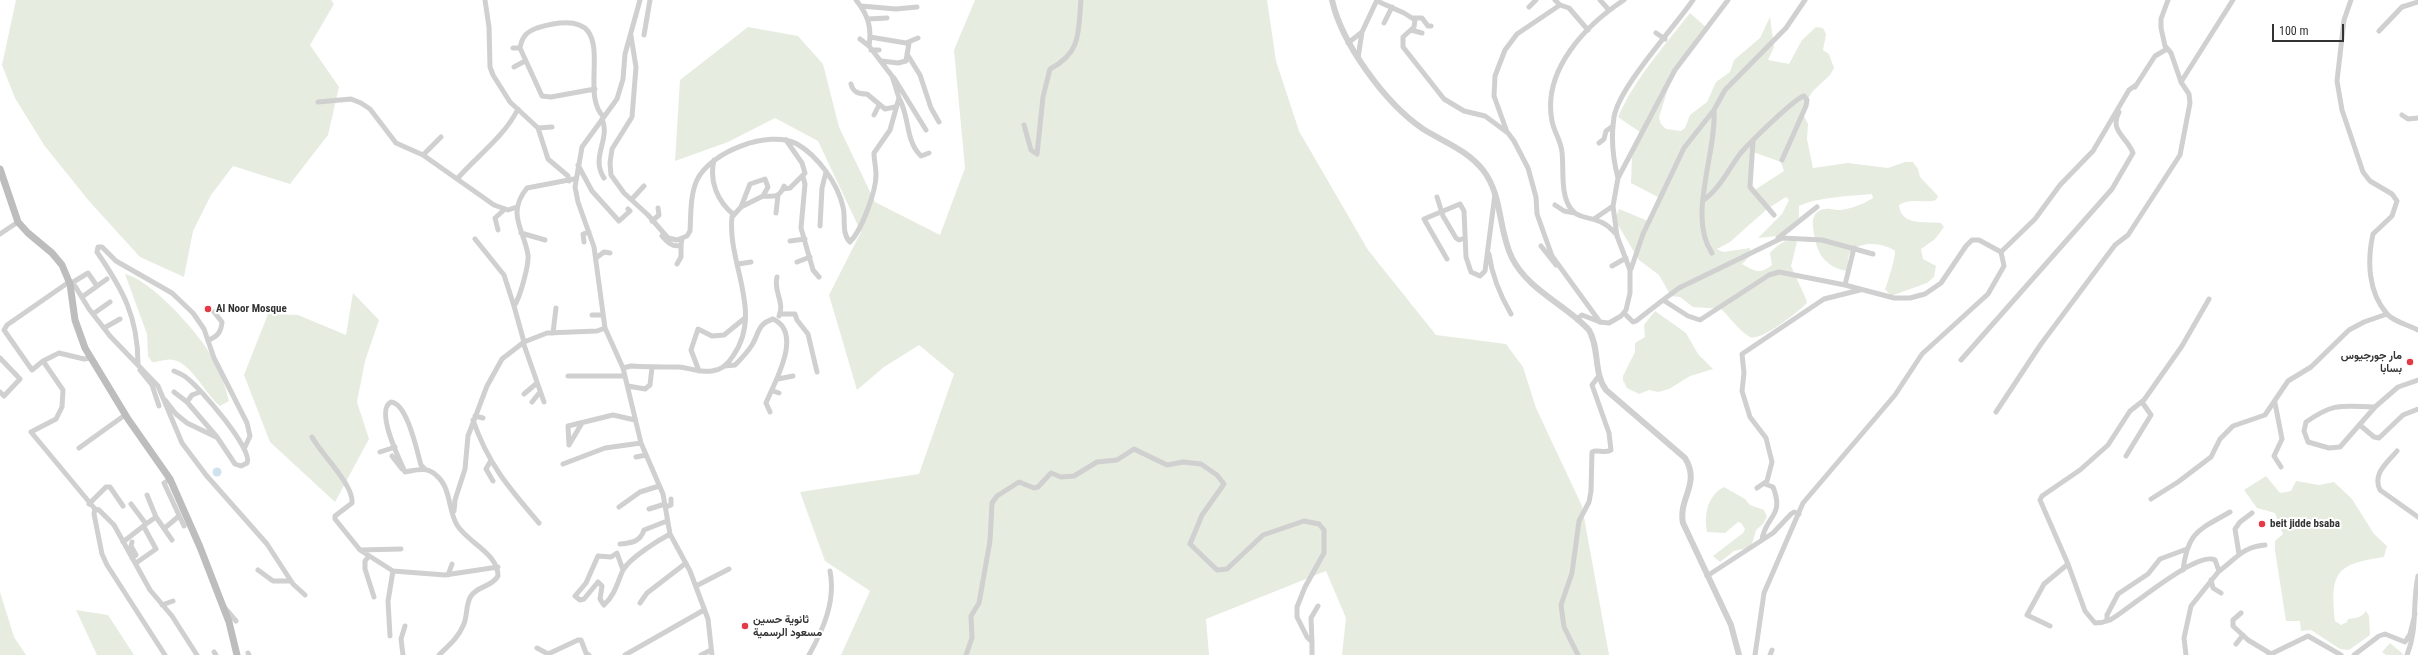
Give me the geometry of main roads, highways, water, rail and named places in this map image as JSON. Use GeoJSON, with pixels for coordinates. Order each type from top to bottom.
{"type":"FeatureCollection","features":[{"type":"Feature","properties":{"kind":"main road"},"geometry":{"type":"LineString","coordinates":[[0,169],[3,183],[18,222],[28,234],[48,246],[62,265],[70,285],[79,334],[90,358],[125,415],[170,479],[195,535],[223,606],[237,655]]}},
{"type":"Feature","properties":{"kind":"water"},"geometry":{"type":"Polygon","coordinates":[[[215,468],[219,468],[221,472],[219,476],[215,476],[213,474],[213,470],[215,468]]]}},
{"type":"Feature","properties":{"kind":"place","name":"Al Noor Mosque"},"geometry":{"type":"Point","coordinates":[208,309]}},
{"type":"Feature","properties":{"kind":"place","name":"مار جورجيوس بسابا"},"geometry":{"type":"Point","coordinates":[2410,362]}},
{"type":"Feature","properties":{"kind":"place","name":"beit jidde bsaba"},"geometry":{"type":"Point","coordinates":[2262,524]}},
{"type":"Feature","properties":{"kind":"place","name":"ثانوية حسين مسعود الرسمية"},"geometry":{"type":"Point","coordinates":[745,626]}}]}
